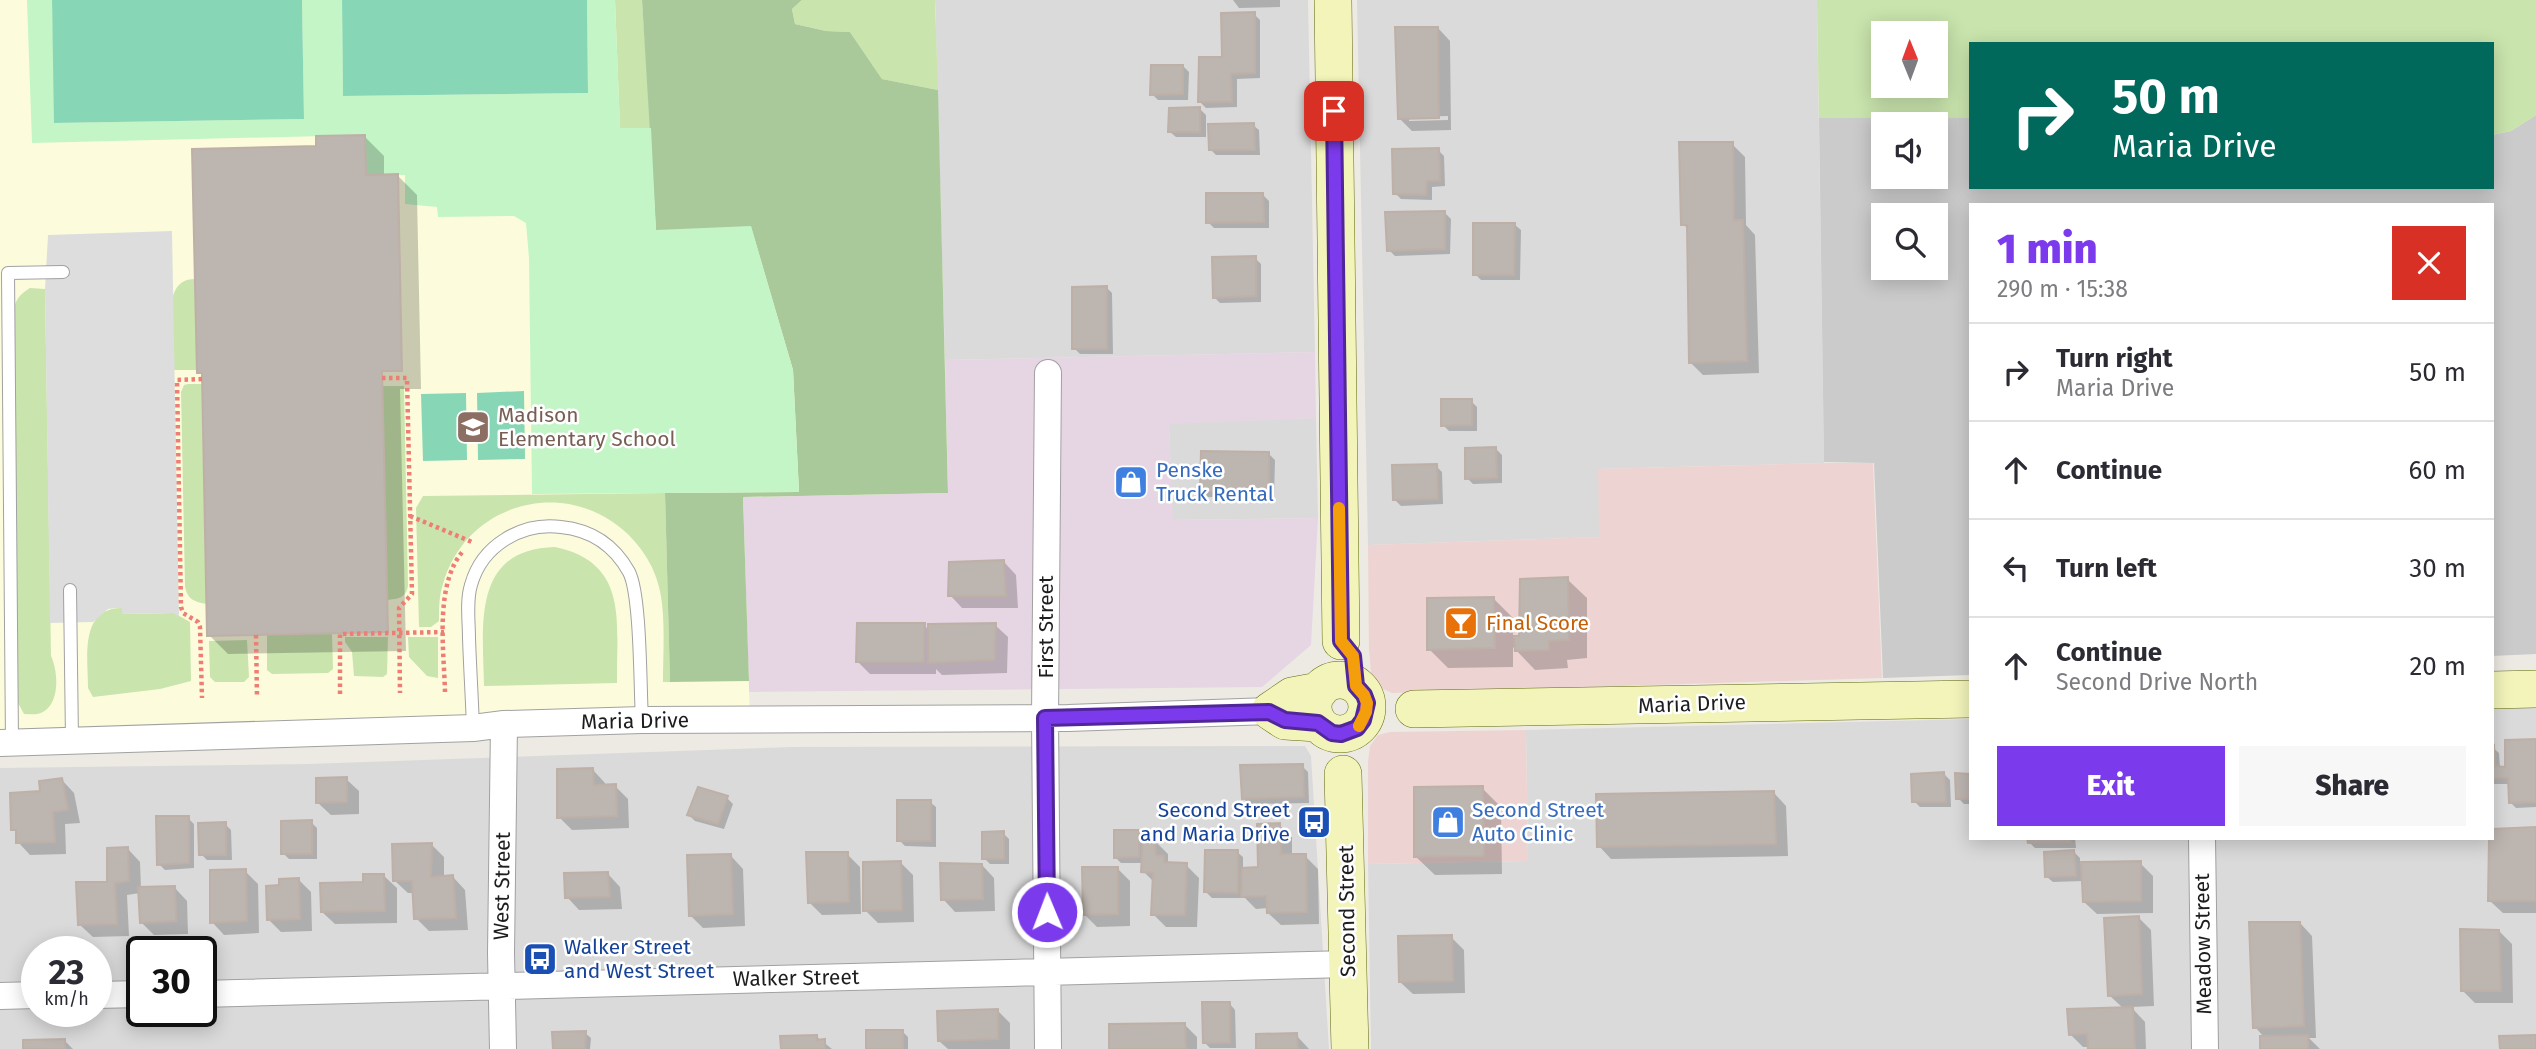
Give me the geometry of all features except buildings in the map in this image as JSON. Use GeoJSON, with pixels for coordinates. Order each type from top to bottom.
{"type":"FeatureCollection","features":[{"type":"Feature","properties":{"kind":"street"},"geometry":{"type":"LineString","coordinates":[[1333,0],[1341,641],[1329,658],[1339,707]]}},
{"type":"Feature","properties":{"kind":"street","name":"First Street"},"geometry":{"type":"LineString","coordinates":[[1048,373],[1045,718],[1048,1049]]}},
{"type":"Feature","properties":{"kind":"street"},"geometry":{"type":"LineString","coordinates":[[2494,690],[2536,689]]}},
{"type":"Feature","properties":{"kind":"street","name":"Maria Drive"},"geometry":{"type":"LineString","coordinates":[[6,742],[473,728],[503,724],[642,720],[1045,718],[1269,712],[1292,696],[1397,718],[1414,709],[1969,699]]}},
{"type":"Feature","properties":{"kind":"street","name":"Second Street"},"geometry":{"type":"LineString","coordinates":[[1339,707],[1328,751],[1342,774],[1350,1049]]}},
{"type":"Feature","properties":{"kind":"street","name":"West Street"},"geometry":{"type":"LineString","coordinates":[[503,724],[503,1049]]}},
{"type":"Feature","properties":{"kind":"street","name":"Meadow Street"},"geometry":{"type":"LineString","coordinates":[[2202,840],[2205,1049]]}},
{"type":"Feature","properties":{"kind":"street","name":"Walker Street"},"geometry":{"type":"LineString","coordinates":[[217,994],[1348,964]]}},
{"type":"Feature","properties":{"kind":"street"},"geometry":{"type":"LineString","coordinates":[[0,996],[21,995]]}},
{"type":"Feature","properties":{"kind":"lane"},"geometry":{"type":"LineString","coordinates":[[6,742],[8,273],[63,272]]}},
{"type":"Feature","properties":{"kind":"lane"},"geometry":{"type":"LineString","coordinates":[[473,728],[468,611],[471,585],[482,561],[499,544],[519,531],[548,525],[577,529],[599,538],[616,553],[630,574],[635,601],[642,720]]}},
{"type":"Feature","properties":{"kind":"lane"},"geometry":{"type":"LineString","coordinates":[[70,590],[72,740]]}},
{"type":"Feature","properties":{"kind":"path"},"geometry":{"type":"LineString","coordinates":[[382,379],[407,378],[412,594],[398,608],[400,693]]}},
{"type":"Feature","properties":{"kind":"path"},"geometry":{"type":"LineString","coordinates":[[202,379],[177,380],[181,607],[183,613],[198,622],[200,627],[202,698]]}},
{"type":"Feature","properties":{"kind":"path"},"geometry":{"type":"LineString","coordinates":[[410,516],[471,542]]}},
{"type":"Feature","properties":{"kind":"path"},"geometry":{"type":"LineString","coordinates":[[445,692],[444,596],[459,556],[477,536]]}},
{"type":"Feature","properties":{"kind":"path"},"geometry":{"type":"LineString","coordinates":[[341,695],[340,634],[444,632]]}},
{"type":"Feature","properties":{"kind":"path"},"geometry":{"type":"LineString","coordinates":[[256,635],[257,697]]}},
{"type":"Feature","properties":{"kind":"shaded area","name":"Madison Elementary School"},"geometry":{"type":"Polygon","coordinates":[[[0,0],[935,0],[948,493],[743,497],[750,720],[0,742],[0,0]]]}},
{"type":"Feature","properties":{"kind":"shaded area"},"geometry":{"type":"Polygon","coordinates":[[[935,0],[1308,0],[1315,352],[945,360],[935,0]]]}},
{"type":"Feature","properties":{"kind":"shaded area"},"geometry":{"type":"Polygon","coordinates":[[[1357,0],[1817,0],[1824,463],[1599,469],[1600,537],[1368,545],[1357,0]]]}},
{"type":"Feature","properties":{"kind":"shaded area"},"geometry":{"type":"Polygon","coordinates":[[[2536,115],[2536,654],[2494,656],[2494,203],[1969,203],[1969,675],[1883,678],[1874,463],[1824,462],[1819,118],[1871,118],[1871,189],[1948,189],[1948,118],[1969,118],[1969,189],[2494,189],[2494,135],[2511,131],[2536,115]]]}},
{"type":"Feature","properties":{"kind":"shaded area"},"geometry":{"type":"Polygon","coordinates":[[[172,231],[179,617],[174,613],[122,614],[122,608],[116,608],[108,609],[93,622],[50,623],[45,289],[48,235],[172,231]]]}},
{"type":"Feature","properties":{"kind":"shaded area"},"geometry":{"type":"Polygon","coordinates":[[[1315,352],[1316,418],[1169,424],[1173,520],[1318,518],[1311,645],[1262,687],[749,692],[743,497],[948,493],[945,360],[1315,352]]]}},
{"type":"Feature","properties":{"kind":"shaded area"},"geometry":{"type":"Polygon","coordinates":[[[1316,418],[1318,518],[1172,520],[1169,423],[1316,418]]]}},
{"type":"Feature","properties":{"kind":"shaded area"},"geometry":{"type":"Polygon","coordinates":[[[1873,463],[1882,678],[1392,693],[1379,687],[1371,673],[1368,545],[1599,537],[1598,469],[1873,463]]]}},
{"type":"Feature","properties":{"kind":"shaded area"},"geometry":{"type":"Polygon","coordinates":[[[2536,705],[2536,1049],[1371,1049],[1368,864],[1528,861],[1526,730],[1969,719],[1969,840],[2494,840],[2494,707],[2536,705]]]}},
{"type":"Feature","properties":{"kind":"shaded area"},"geometry":{"type":"Polygon","coordinates":[[[1526,730],[1528,861],[1368,864],[1368,762],[1370,746],[1378,735],[1390,732],[1526,730]]]}},
{"type":"Feature","properties":{"kind":"shaded area"},"geometry":{"type":"Polygon","coordinates":[[[1305,746],[1311,756],[1329,1049],[0,1049],[0,768],[308,764],[792,747],[1305,746]]]}},
{"type":"Feature","properties":{"kind":"green space"},"geometry":{"type":"Polygon","coordinates":[[[27,0],[52,0],[55,123],[304,119],[302,0],[342,0],[343,96],[588,93],[587,0],[615,0],[620,128],[651,128],[656,230],[751,226],[793,370],[799,492],[532,494],[529,258],[526,223],[514,216],[438,217],[437,207],[405,204],[405,175],[366,175],[365,135],[32,143],[27,0]]]}},
{"type":"Feature","properties":{"kind":"green space"},"geometry":{"type":"Polygon","coordinates":[[[52,0],[302,0],[304,119],[54,123],[52,0]]]}},
{"type":"Feature","properties":{"kind":"green space"},"geometry":{"type":"Polygon","coordinates":[[[342,0],[587,0],[588,93],[343,96],[342,0]]]}},
{"type":"Feature","properties":{"kind":"green space"},"geometry":{"type":"Polygon","coordinates":[[[615,0],[642,0],[651,128],[620,129],[615,0]]]}},
{"type":"Feature","properties":{"kind":"green space"},"geometry":{"type":"Polygon","coordinates":[[[642,0],[802,0],[792,9],[795,24],[826,31],[850,32],[882,79],[938,90],[948,493],[743,497],[749,681],[670,682],[665,493],[799,492],[793,370],[751,227],[656,231],[642,0]]]}},
{"type":"Feature","properties":{"kind":"green space"},"geometry":{"type":"Polygon","coordinates":[[[802,0],[935,0],[938,90],[882,79],[850,32],[826,31],[795,24],[792,9],[802,0]]]}},
{"type":"Feature","properties":{"kind":"green space"},"geometry":{"type":"Polygon","coordinates":[[[1817,0],[2536,0],[2536,115],[2511,131],[2494,135],[2494,42],[1969,42],[1969,118],[1948,118],[1948,112],[1871,112],[1871,118],[1819,118],[1817,0]]]}},
{"type":"Feature","properties":{"kind":"green space"},"geometry":{"type":"Polygon","coordinates":[[[195,279],[197,370],[173,370],[172,299],[180,284],[195,279]]]}},
{"type":"Feature","properties":{"kind":"green space"},"geometry":{"type":"Polygon","coordinates":[[[30,288],[45,289],[51,656],[56,687],[55,695],[47,709],[41,713],[24,714],[16,699],[13,313],[18,298],[30,288]]]}},
{"type":"Feature","properties":{"kind":"green space"},"geometry":{"type":"Polygon","coordinates":[[[202,384],[207,604],[192,599],[185,586],[181,392],[184,385],[202,384]]]}},
{"type":"Feature","properties":{"kind":"green space"},"geometry":{"type":"Polygon","coordinates":[[[382,386],[404,386],[408,586],[401,597],[387,600],[382,386]]]}},
{"type":"Feature","properties":{"kind":"green space"},"geometry":{"type":"Polygon","coordinates":[[[524,391],[525,459],[478,460],[477,393],[524,391]]]}},
{"type":"Feature","properties":{"kind":"green space"},"geometry":{"type":"Polygon","coordinates":[[[466,393],[467,460],[423,461],[421,394],[466,393]]]}},
{"type":"Feature","properties":{"kind":"green space"},"geometry":{"type":"Polygon","coordinates":[[[665,493],[670,682],[663,682],[663,609],[657,579],[650,563],[622,529],[597,513],[571,505],[544,503],[518,507],[493,518],[472,535],[454,557],[443,584],[439,621],[431,627],[419,627],[416,508],[423,496],[665,493]]]}},
{"type":"Feature","properties":{"kind":"green space"},"geometry":{"type":"Polygon","coordinates":[[[555,547],[579,555],[596,567],[607,581],[614,598],[617,618],[617,683],[484,686],[484,616],[495,576],[508,561],[528,551],[555,547]]]}},
{"type":"Feature","properties":{"kind":"green space"},"geometry":{"type":"Polygon","coordinates":[[[122,608],[122,614],[174,613],[190,622],[191,681],[160,689],[93,697],[88,688],[87,663],[92,625],[108,610],[122,608]]]}},
{"type":"Feature","properties":{"kind":"green space"},"geometry":{"type":"Polygon","coordinates":[[[332,633],[333,669],[328,673],[272,674],[267,670],[267,635],[332,633]]]}},
{"type":"Feature","properties":{"kind":"green space"},"geometry":{"type":"Polygon","coordinates":[[[345,637],[388,637],[387,674],[383,677],[354,676],[352,652],[345,642],[345,637]]]}},
{"type":"Feature","properties":{"kind":"green space"},"geometry":{"type":"Polygon","coordinates":[[[408,637],[438,637],[438,678],[427,676],[409,657],[408,637]]]}},
{"type":"Feature","properties":{"kind":"green space"},"geometry":{"type":"Polygon","coordinates":[[[247,640],[249,677],[244,682],[215,682],[210,677],[209,641],[247,640]]]}},
{"type":"Feature","properties":{"kind":"slow traffic"},"geometry":{"type":"LineString","coordinates":[[1339,508],[1341,641],[1353,656],[1356,686],[1367,703],[1359,726]]}},
{"type":"Feature","properties":{"kind":"place","name":"Madison Elementary School"},"geometry":{"type":"Point","coordinates":[473,427]}},
{"type":"Feature","properties":{"kind":"place","name":"Penske Truck Rental"},"geometry":{"type":"Point","coordinates":[1131,482]}},
{"type":"Feature","properties":{"kind":"place","name":"Final Score"},"geometry":{"type":"Point","coordinates":[1461,623]}},
{"type":"Feature","properties":{"kind":"place","name":"Second Street and Maria Drive"},"geometry":{"type":"Point","coordinates":[1314,822]}},
{"type":"Feature","properties":{"kind":"place","name":"Second Street Auto Clinic"},"geometry":{"type":"Point","coordinates":[1448,822]}},
{"type":"Feature","properties":{"kind":"place","name":"Walker Street and West Street"},"geometry":{"type":"Point","coordinates":[540,959]}},
{"type":"Feature","properties":{"kind":"route"},"geometry":{"type":"LineString","coordinates":[[1047,912],[1045,718],[1269,712],[1297,723],[1318,723],[1332,733],[1341,734],[1357,728],[1366,712],[1364,695],[1356,686],[1353,656],[1341,641],[1334,111]]}}]}
